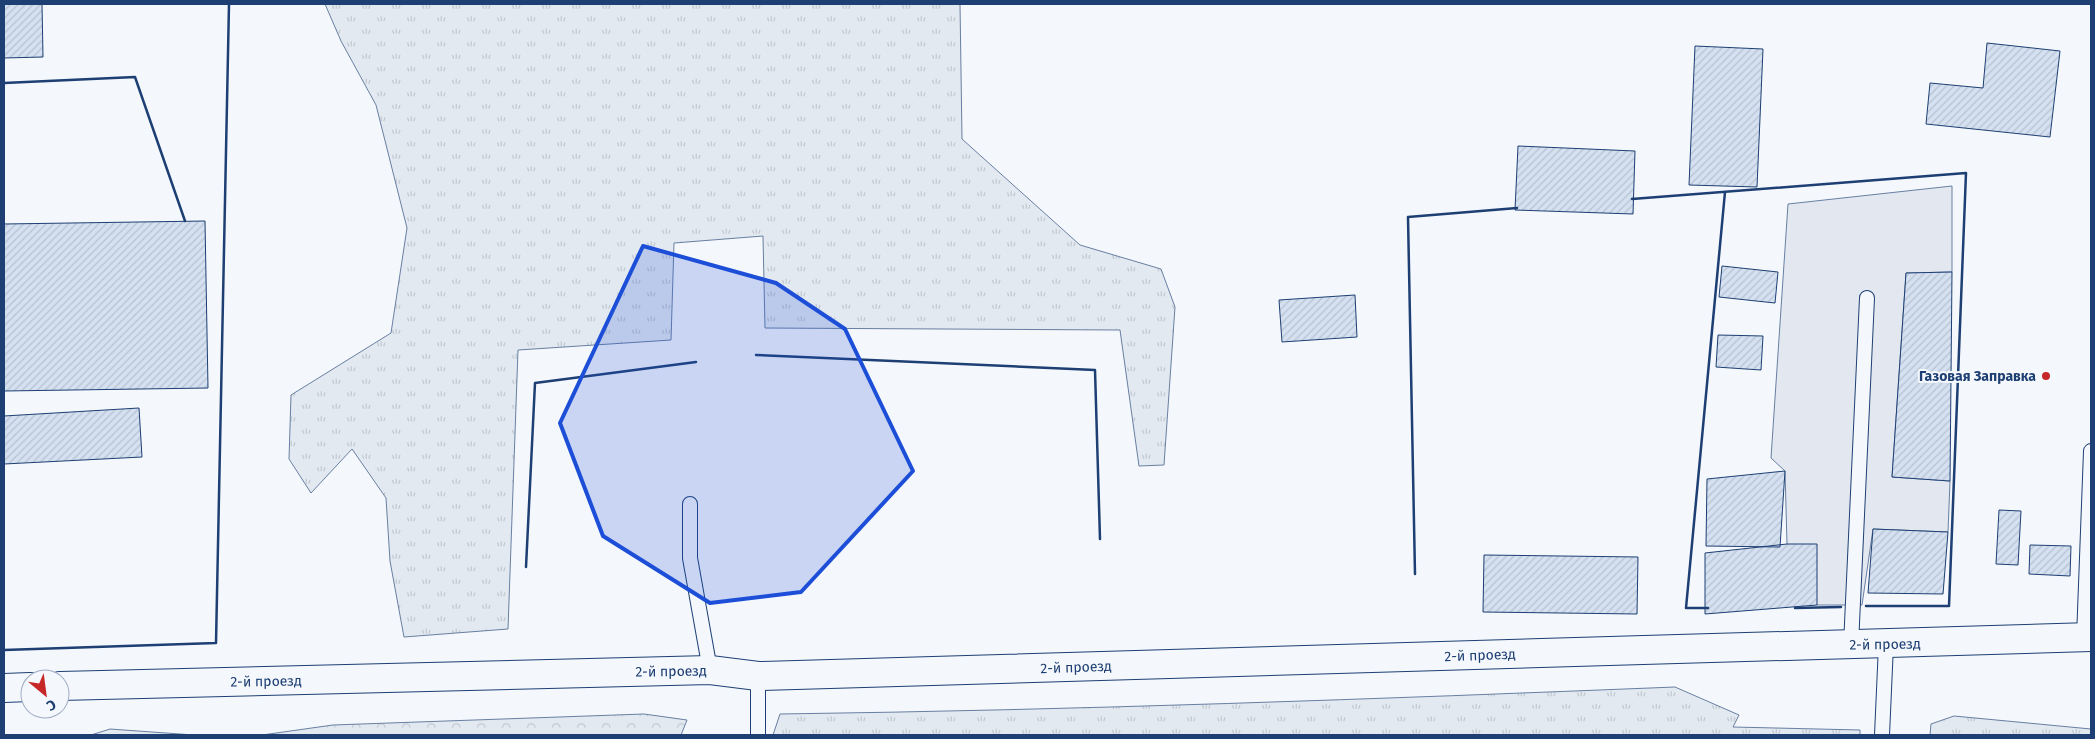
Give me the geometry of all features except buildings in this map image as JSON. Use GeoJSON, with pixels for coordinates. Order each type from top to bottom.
{"type":"FeatureCollection","features":[{"type":"Feature","properties":{"kind":"street","name":"2-й проезд"},"geometry":{"type":"LineString","coordinates":[[70,686],[710,670],[758,676],[2087,638]]}},
{"type":"Feature","properties":{"kind":"street"},"geometry":{"type":"LineString","coordinates":[[4,688],[20,687]]}},
{"type":"Feature","properties":{"kind":"lane"},"geometry":{"type":"LineString","coordinates":[[1851,645],[1867,298]]}},
{"type":"Feature","properties":{"kind":"lane"},"geometry":{"type":"LineString","coordinates":[[2087,638],[2091,451]]}},
{"type":"Feature","properties":{"kind":"lane"},"geometry":{"type":"LineString","coordinates":[[690,504],[690,558],[710,670]]}},
{"type":"Feature","properties":{"kind":"lane"},"geometry":{"type":"LineString","coordinates":[[1882,735],[1886,645]]}},
{"type":"Feature","properties":{"kind":"lane"},"geometry":{"type":"LineString","coordinates":[[758,676],[758,735]]}},
{"type":"Feature","properties":{"kind":"highlighted area"},"geometry":{"type":"Polygon","coordinates":[[[643,246],[776,283],[845,329],[913,471],[801,592],[710,603],[603,536],[560,423],[643,246]]]}},
{"type":"Feature","properties":{"kind":"green space"},"geometry":{"type":"Polygon","coordinates":[[[325,4],[960,4],[962,139],[1080,245],[1161,269],[1175,307],[1164,465],[1139,466],[1120,330],[765,328],[763,236],[674,243],[671,340],[518,350],[508,629],[404,637],[390,561],[386,498],[352,449],[311,493],[289,459],[291,395],[391,333],[407,228],[376,105],[341,41],[325,4]]]}},
{"type":"Feature","properties":{"kind":"green space"},"geometry":{"type":"Polygon","coordinates":[[[1675,687],[1739,715],[1733,727],[1860,730],[1860,735],[773,735],[780,714],[1228,704],[1675,687]]]}},
{"type":"Feature","properties":{"kind":"green space"},"geometry":{"type":"Polygon","coordinates":[[[644,714],[687,720],[681,735],[262,735],[333,725],[644,714]]]}},
{"type":"Feature","properties":{"kind":"green space"},"geometry":{"type":"Polygon","coordinates":[[[1954,716],[2091,729],[2091,735],[1930,735],[1931,724],[1954,716]]]}},
{"type":"Feature","properties":{"kind":"green space"},"geometry":{"type":"Polygon","coordinates":[[[110,729],[194,735],[91,735],[110,729]]]}},
{"type":"Feature","properties":{"kind":"shaded area"},"geometry":{"type":"Polygon","coordinates":[[[1952,186],[1952,272],[1906,273],[1892,477],[1950,481],[1948,532],[1873,529],[1862,605],[1817,605],[1787,544],[1785,471],[1771,458],[1788,204],[1952,186]]]}},
{"type":"Feature","properties":{"kind":"wall"},"geometry":{"type":"LineString","coordinates":[[4,650],[216,643],[229,4]]}},
{"type":"Feature","properties":{"kind":"wall"},"geometry":{"type":"LineString","coordinates":[[4,83],[135,77],[185,221]]}},
{"type":"Feature","properties":{"kind":"wall"},"geometry":{"type":"LineString","coordinates":[[1632,199],[1966,173],[1949,606],[1866,606]]}},
{"type":"Feature","properties":{"kind":"wall"},"geometry":{"type":"LineString","coordinates":[[1708,608],[1686,608],[1725,192]]}},
{"type":"Feature","properties":{"kind":"wall"},"geometry":{"type":"LineString","coordinates":[[1415,574],[1408,217],[1517,208]]}},
{"type":"Feature","properties":{"kind":"wall"},"geometry":{"type":"LineString","coordinates":[[756,355],[1095,370],[1100,539]]}},
{"type":"Feature","properties":{"kind":"wall"},"geometry":{"type":"LineString","coordinates":[[526,567],[535,383],[696,362]]}},
{"type":"Feature","properties":{"kind":"wall"},"geometry":{"type":"LineString","coordinates":[[1795,608],[1841,607]]}},
{"type":"Feature","properties":{"kind":"place","name":"Газовая Заправка"},"geometry":{"type":"Point","coordinates":[2046,376]}}]}
